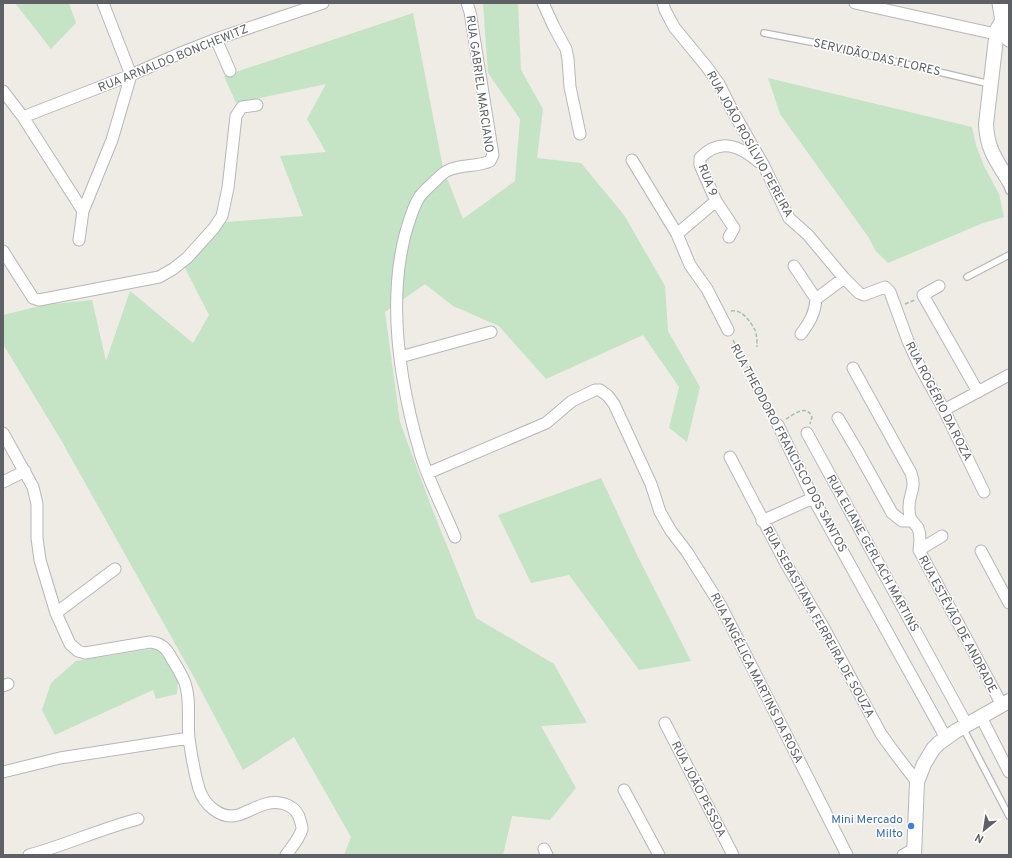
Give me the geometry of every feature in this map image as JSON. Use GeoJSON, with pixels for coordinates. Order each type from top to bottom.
{"type":"FeatureCollection","features":[{"type":"Feature","properties":{"kind":"main road"},"geometry":{"type":"LineString","coordinates":[[1003,4],[1004,32]]}},
{"type":"Feature","properties":{"kind":"street"},"geometry":{"type":"LineString","coordinates":[[79,240],[83,211],[112,140],[131,76],[103,3]]}},
{"type":"Feature","properties":{"kind":"street","name":"RUA ARNALDO BONCHEWITZ"},"geometry":{"type":"LineString","coordinates":[[23,116],[131,76],[183,52],[301,6],[323,3]]}},
{"type":"Feature","properties":{"kind":"street","name":"RUA GABRIEL MARCIANO"},"geometry":{"type":"LineString","coordinates":[[455,537],[428,473],[412,425],[400,357],[396,305],[401,251],[411,215],[421,196],[448,170],[484,164],[490,161],[493,155],[470,12],[467,3]]}},
{"type":"Feature","properties":{"kind":"street"},"geometry":{"type":"LineString","coordinates":[[543,3],[566,49],[570,87],[580,134]]}},
{"type":"Feature","properties":{"kind":"street","name":"RUA JOÃO ROSÍLVIO PEREIRA"},"geometry":{"type":"LineString","coordinates":[[663,3],[674,27],[719,84],[764,166],[789,218],[808,235],[844,278],[859,293],[864,295],[885,287],[890,292],[896,309]]}},
{"type":"Feature","properties":{"kind":"street"},"geometry":{"type":"LineString","coordinates":[[855,3],[991,34],[1004,32],[990,84],[986,124],[989,147],[1009,181]]}},
{"type":"Feature","properties":{"kind":"street"},"geometry":{"type":"LineString","coordinates":[[216,39],[230,71]]}},
{"type":"Feature","properties":{"kind":"street"},"geometry":{"type":"LineString","coordinates":[[3,91],[23,116],[83,211]]}},
{"type":"Feature","properties":{"kind":"street"},"geometry":{"type":"LineString","coordinates":[[3,251],[33,298],[39,300],[159,277],[173,269],[187,258],[214,228],[222,216],[228,188],[236,116],[242,107],[257,105]]}},
{"type":"Feature","properties":{"kind":"street","name":"RUA 9"},"geometry":{"type":"LineString","coordinates":[[677,234],[716,201],[700,165],[700,158],[707,152],[717,147],[734,146],[743,150],[764,166]]}},
{"type":"Feature","properties":{"kind":"street","name":"RUA THEODORO FRANCISCO DOS SANTOS"},"geometry":{"type":"LineString","coordinates":[[632,160],[645,179],[677,234],[690,265],[706,289],[728,330]]}},
{"type":"Feature","properties":{"kind":"street"},"geometry":{"type":"LineString","coordinates":[[716,201],[734,228],[729,237]]}},
{"type":"Feature","properties":{"kind":"street"},"geometry":{"type":"LineString","coordinates":[[794,266],[816,299],[816,308],[801,334]]}},
{"type":"Feature","properties":{"kind":"street"},"geometry":{"type":"LineString","coordinates":[[816,299],[844,278]]}},
{"type":"Feature","properties":{"kind":"street"},"geometry":{"type":"LineString","coordinates":[[939,286],[923,295],[978,392]]}},
{"type":"Feature","properties":{"kind":"street","name":"RUA ROGÉRIO DA ROZA"},"geometry":{"type":"LineString","coordinates":[[896,309],[919,365],[944,410],[984,492]]}},
{"type":"Feature","properties":{"kind":"street"},"geometry":{"type":"LineString","coordinates":[[400,357],[491,332]]}},
{"type":"Feature","properties":{"kind":"street","name":"RUA ESTÊVÃO DE ANDRADE"},"geometry":{"type":"LineString","coordinates":[[853,368],[911,473],[914,483],[908,510],[911,521],[918,530],[920,541],[919,550],[1005,703]]}},
{"type":"Feature","properties":{"kind":"street"},"geometry":{"type":"LineString","coordinates":[[944,410],[1009,375]]}},
{"type":"Feature","properties":{"kind":"street","name":"RUA ANGÉLICA MARTINS DA ROSA"},"geometry":{"type":"LineString","coordinates":[[428,473],[542,425],[553,419],[572,401],[595,390],[600,390],[608,396],[614,404],[651,484],[660,512],[721,606],[847,855]]}},
{"type":"Feature","properties":{"kind":"street"},"geometry":{"type":"LineString","coordinates":[[838,418],[892,513],[902,521],[911,521]]}},
{"type":"Feature","properties":{"kind":"street","name":"RUA THEODORO FRANCISCO DOS SANTOS"},"geometry":{"type":"LineString","coordinates":[[778,425],[813,498],[946,738]]}},
{"type":"Feature","properties":{"kind":"street"},"geometry":{"type":"LineString","coordinates":[[3,433],[33,487],[37,504],[37,538],[40,560],[56,613],[70,644],[78,651],[85,653],[150,642],[157,642],[161,645],[170,655],[185,684],[189,738],[202,796],[209,806],[228,816],[237,816],[269,804],[283,803],[295,808],[300,817],[302,828],[286,855]]}},
{"type":"Feature","properties":{"kind":"street","name":"RUA ELIANE GERLACH MARTINS"},"geometry":{"type":"LineString","coordinates":[[807,433],[965,726]]}},
{"type":"Feature","properties":{"kind":"street","name":"RUA SEBASTIANA FERREIRA DE SOUZA"},"geometry":{"type":"LineString","coordinates":[[730,457],[762,521],[830,639],[881,734],[917,782]]}},
{"type":"Feature","properties":{"kind":"street"},"geometry":{"type":"LineString","coordinates":[[3,482],[25,471]]}},
{"type":"Feature","properties":{"kind":"street"},"geometry":{"type":"LineString","coordinates":[[762,521],[813,498]]}},
{"type":"Feature","properties":{"kind":"street"},"geometry":{"type":"LineString","coordinates":[[919,550],[942,536]]}},
{"type":"Feature","properties":{"kind":"street"},"geometry":{"type":"LineString","coordinates":[[981,551],[1009,604]]}},
{"type":"Feature","properties":{"kind":"street"},"geometry":{"type":"LineString","coordinates":[[56,613],[115,569]]}},
{"type":"Feature","properties":{"kind":"street"},"geometry":{"type":"LineString","coordinates":[[910,853],[917,782],[928,757],[946,738],[1005,703]]}},
{"type":"Feature","properties":{"kind":"street"},"geometry":{"type":"LineString","coordinates":[[981,717],[1009,772]]}},
{"type":"Feature","properties":{"kind":"street","name":"RUA JOÃO PESSOA"},"geometry":{"type":"LineString","coordinates":[[665,724],[733,855]]}},
{"type":"Feature","properties":{"kind":"street"},"geometry":{"type":"LineString","coordinates":[[3,772],[60,758],[189,738]]}},
{"type":"Feature","properties":{"kind":"street"},"geometry":{"type":"LineString","coordinates":[[624,790],[659,855]]}},
{"type":"Feature","properties":{"kind":"street"},"geometry":{"type":"LineString","coordinates":[[29,855],[70,842],[109,827],[138,819]]}},
{"type":"Feature","properties":{"kind":"lane","name":"SERVIDÃO DAS FLORES"},"geometry":{"type":"LineString","coordinates":[[764,33],[816,42],[990,84]]}},
{"type":"Feature","properties":{"kind":"lane"},"geometry":{"type":"LineString","coordinates":[[1000,167],[1009,191]]}},
{"type":"Feature","properties":{"kind":"lane"},"geometry":{"type":"LineString","coordinates":[[967,277],[1009,255]]}},
{"type":"Feature","properties":{"kind":"lane"},"geometry":{"type":"LineString","coordinates":[[965,726],[1009,816]]}},
{"type":"Feature","properties":{"kind":"path"},"geometry":{"type":"LineString","coordinates":[[896,309],[923,295]]}},
{"type":"Feature","properties":{"kind":"path"},"geometry":{"type":"LineString","coordinates":[[719,315],[733,310],[744,314],[755,331],[758,347]]}},
{"type":"Feature","properties":{"kind":"path","name":"RUA THEODORO FRANCISCO DOS SANTOS"},"geometry":{"type":"LineString","coordinates":[[728,330],[778,425]]}},
{"type":"Feature","properties":{"kind":"path"},"geometry":{"type":"LineString","coordinates":[[778,425],[794,414],[807,410],[812,417],[812,421],[807,433]]}},
{"type":"Feature","properties":{"kind":"green space"},"geometry":{"type":"Polygon","coordinates":[[[15,3],[69,3],[76,23],[51,49],[15,3]]]}},
{"type":"Feature","properties":{"kind":"green space"},"geometry":{"type":"Polygon","coordinates":[[[483,3],[518,3],[521,70],[543,109],[537,158],[581,163],[624,215],[665,286],[668,331],[700,387],[687,442],[669,428],[679,387],[643,335],[546,379],[499,326],[453,306],[425,284],[385,312],[400,422],[431,506],[476,618],[554,664],[587,723],[541,726],[576,788],[550,820],[512,816],[503,855],[344,855],[351,837],[294,737],[243,770],[196,681],[61,440],[3,344],[3,315],[44,305],[92,300],[106,361],[130,291],[193,343],[209,315],[184,266],[226,222],[303,216],[280,156],[326,152],[307,119],[326,84],[236,103],[224,76],[413,13],[443,168],[463,219],[515,181],[520,119],[488,73],[483,3]]]}},
{"type":"Feature","properties":{"kind":"green space"},"geometry":{"type":"Polygon","coordinates":[[[768,78],[972,127],[976,145],[984,166],[999,194],[1004,217],[983,223],[888,263],[875,250],[869,238],[780,114],[768,78]]]}},
{"type":"Feature","properties":{"kind":"green space"},"geometry":{"type":"Polygon","coordinates":[[[601,478],[637,555],[691,661],[639,670],[569,575],[531,583],[498,515],[601,478]]]}},
{"type":"Feature","properties":{"kind":"green space"},"geometry":{"type":"Polygon","coordinates":[[[158,648],[178,679],[177,694],[156,699],[153,690],[55,735],[42,710],[51,683],[76,661],[158,648]]]}},
{"type":"Feature","properties":{"kind":"place","name":"Mini Mercado Milto"},"geometry":{"type":"Point","coordinates":[911,826]}}]}
